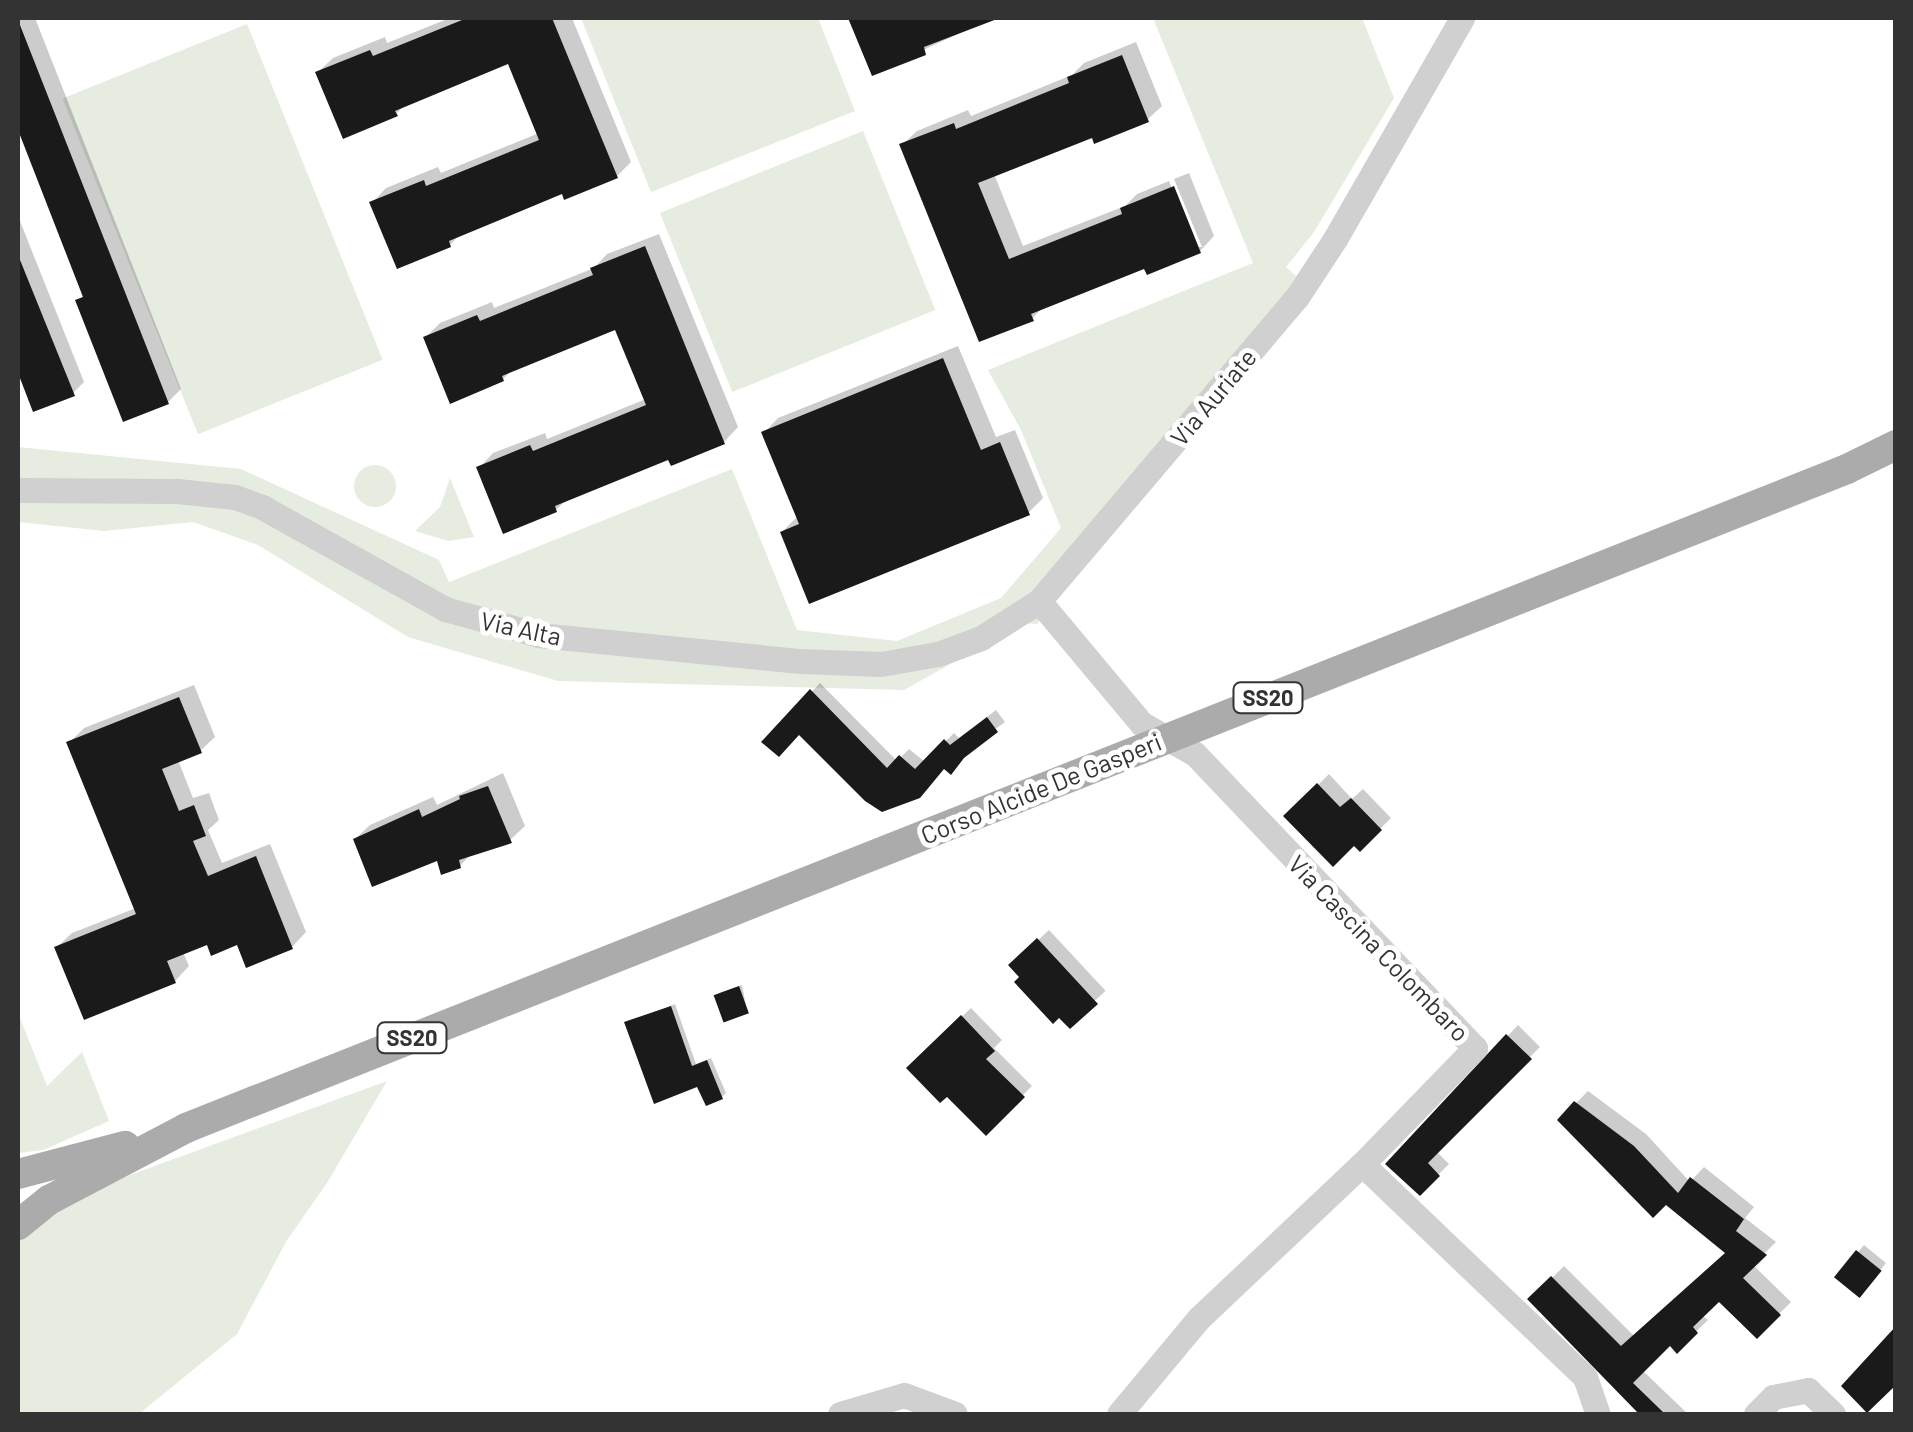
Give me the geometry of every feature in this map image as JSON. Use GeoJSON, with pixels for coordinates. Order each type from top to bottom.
{"type":"FeatureCollection","features":[{"type":"Feature","properties":{"kind":"main road","name":"Corso Alcide De Gasperi"},"geometry":{"type":"LineString","coordinates":[[18,1225],[50,1200],[186,1128],[1896,446]]}},
{"type":"Feature","properties":{"kind":"main road","name":"Corso Alcide De Gasperi"},"geometry":{"type":"LineString","coordinates":[[18,1174],[186,1128]]}},
{"type":"Feature","properties":{"kind":"street","name":"Via Auriate"},"geometry":{"type":"LineString","coordinates":[[1039,601],[1315,273],[1462,18]]}},
{"type":"Feature","properties":{"kind":"street","name":"Via Alta"},"geometry":{"type":"LineString","coordinates":[[18,490],[192,492],[235,498],[274,513],[445,609],[491,625],[698,653],[801,662],[912,660],[971,642],[1039,601]]}},
{"type":"Feature","properties":{"kind":"street"},"geometry":{"type":"LineString","coordinates":[[1039,601],[1142,724],[1165,739]]}},
{"type":"Feature","properties":{"kind":"street","name":"Via Cascina Colombaro"},"geometry":{"type":"LineString","coordinates":[[1119,1414],[1200,1318],[1362,1164],[1475,1048],[1195,754],[1165,739]]}},
{"type":"Feature","properties":{"kind":"street"},"geometry":{"type":"LineString","coordinates":[[1362,1164],[1586,1377],[1598,1414]]}},
{"type":"Feature","properties":{"kind":"street"},"geometry":{"type":"LineString","coordinates":[[1756,1414],[1773,1397],[1808,1390],[1833,1414]]}},
{"type":"Feature","properties":{"kind":"street"},"geometry":{"type":"LineString","coordinates":[[840,1414],[904,1396],[955,1414]]}},
{"type":"Feature","properties":{"kind":"shaded area"},"geometry":{"type":"Polygon","coordinates":[[[581,18],[818,18],[855,111],[651,192],[581,18]]]}},
{"type":"Feature","properties":{"kind":"shaded area"},"geometry":{"type":"Polygon","coordinates":[[[1153,18],[1362,18],[1394,98],[1314,232],[1286,267],[1311,289],[1037,624],[1024,623],[904,690],[558,681],[408,637],[258,545],[193,522],[104,531],[18,522],[18,447],[241,469],[439,560],[449,582],[732,469],[797,630],[897,641],[1001,598],[1061,528],[1021,430],[988,370],[1253,263],[1153,18]]]}},
{"type":"Feature","properties":{"kind":"shaded area"},"geometry":{"type":"Polygon","coordinates":[[[247,24],[383,360],[198,434],[62,99],[247,24]]]}},
{"type":"Feature","properties":{"kind":"shaded area"},"geometry":{"type":"Polygon","coordinates":[[[863,131],[935,310],[732,392],[660,213],[863,131]]]}},
{"type":"Feature","properties":{"kind":"shaded area"},"geometry":{"type":"Polygon","coordinates":[[[375,465],[390,471],[396,486],[390,501],[375,507],[360,501],[354,486],[360,471],[375,465]]]}},
{"type":"Feature","properties":{"kind":"shaded area"},"geometry":{"type":"Polygon","coordinates":[[[450,478],[474,537],[448,541],[415,531],[440,507],[450,478]]]}},
{"type":"Feature","properties":{"kind":"shaded area"},"geometry":{"type":"Polygon","coordinates":[[[18,1013],[47,1086],[82,1052],[109,1121],[43,1150],[18,1153],[18,1013]]]}},
{"type":"Feature","properties":{"kind":"shaded area"},"geometry":{"type":"Polygon","coordinates":[[[387,1081],[327,1183],[287,1240],[237,1334],[139,1414],[18,1414],[18,1234],[59,1206],[130,1175],[387,1081]]]}},
{"type":"Feature","properties":{"kind":"building"},"geometry":{"type":"Polygon","coordinates":[[[467,18],[552,18],[618,178],[564,200],[562,194],[449,241],[451,247],[397,269],[369,202],[424,180],[426,186],[539,140],[508,64],[395,111],[398,116],[343,139],[315,72],[370,50],[373,56],[467,18]]]}},
{"type":"Feature","properties":{"kind":"building"},"geometry":{"type":"Polygon","coordinates":[[[848,18],[997,19],[924,47],[926,55],[872,76],[848,18]]]}},
{"type":"Feature","properties":{"kind":"building"},"geometry":{"type":"Polygon","coordinates":[[[18,20],[169,404],[123,422],[75,300],[83,297],[18,130],[18,20]]]}},
{"type":"Feature","properties":{"kind":"building"},"geometry":{"type":"Polygon","coordinates":[[[1122,55],[1149,122],[1094,144],[1092,138],[978,183],[1009,259],[1122,214],[1120,208],[1174,186],[1201,253],[1147,275],[1144,269],[1031,314],[1034,321],[979,342],[899,144],[954,123],[956,129],[1069,83],[1067,77],[1122,55]]]}},
{"type":"Feature","properties":{"kind":"building"},"geometry":{"type":"Polygon","coordinates":[[[645,246],[725,444],[671,466],[668,460],[555,506],[557,512],[503,534],[476,467],[530,445],[533,451],[646,405],[615,330],[502,376],[504,381],[450,404],[423,337],[477,315],[480,321],[593,275],[590,268],[645,246]]]}},
{"type":"Feature","properties":{"kind":"building"},"geometry":{"type":"Polygon","coordinates":[[[18,255],[75,396],[33,412],[18,373],[18,255]]]}},
{"type":"Feature","properties":{"kind":"building"},"geometry":{"type":"Polygon","coordinates":[[[943,358],[981,450],[1000,442],[1030,515],[809,604],[780,532],[799,524],[761,432],[943,358]]]}},
{"type":"Feature","properties":{"kind":"building"},"geometry":{"type":"Polygon","coordinates":[[[810,689],[887,768],[899,755],[915,769],[944,739],[950,745],[987,717],[998,732],[964,758],[951,775],[944,769],[920,798],[882,812],[865,801],[799,735],[779,757],[761,742],[810,689]]]}},
{"type":"Feature","properties":{"kind":"building"},"geometry":{"type":"Polygon","coordinates":[[[179,697],[202,753],[162,769],[179,811],[194,805],[206,836],[193,841],[208,876],[256,856],[293,949],[246,968],[237,945],[211,956],[207,945],[167,961],[176,983],[84,1020],[54,947],[136,914],[66,742],[179,697]]]}},
{"type":"Feature","properties":{"kind":"building"},"geometry":{"type":"Polygon","coordinates":[[[1317,783],[1340,807],[1351,798],[1382,830],[1360,852],[1354,846],[1333,867],[1283,816],[1317,783]]]}},
{"type":"Feature","properties":{"kind":"building"},"geometry":{"type":"Polygon","coordinates":[[[488,786],[512,843],[459,860],[461,868],[441,875],[437,861],[372,887],[353,839],[419,809],[422,817],[460,799],[459,796],[488,786]]]}},
{"type":"Feature","properties":{"kind":"building"},"geometry":{"type":"Polygon","coordinates":[[[1037,938],[1098,1004],[1070,1029],[1059,1018],[1053,1024],[1014,982],[1019,977],[1008,965],[1037,938]]]}},
{"type":"Feature","properties":{"kind":"building"},"geometry":{"type":"Polygon","coordinates":[[[739,986],[749,1013],[724,1022],[714,995],[739,986]]]}},
{"type":"Feature","properties":{"kind":"building"},"geometry":{"type":"Polygon","coordinates":[[[671,1006],[692,1066],[707,1060],[723,1099],[706,1106],[697,1087],[654,1104],[624,1022],[671,1006]]]}},
{"type":"Feature","properties":{"kind":"building"},"geometry":{"type":"Polygon","coordinates":[[[961,1015],[995,1051],[986,1059],[1025,1097],[986,1136],[947,1097],[940,1103],[906,1068],[961,1015]]]}},
{"type":"Feature","properties":{"kind":"building"},"geometry":{"type":"Polygon","coordinates":[[[1506,1034],[1532,1059],[1428,1163],[1440,1176],[1420,1196],[1385,1164],[1506,1034]]]}},
{"type":"Feature","properties":{"kind":"building"},"geometry":{"type":"Polygon","coordinates":[[[1574,1101],[1634,1146],[1678,1193],[1690,1177],[1744,1219],[1736,1231],[1767,1255],[1743,1278],[1781,1315],[1757,1339],[1719,1302],[1693,1327],[1698,1333],[1677,1354],[1670,1346],[1633,1383],[1665,1414],[1639,1414],[1527,1299],[1551,1276],[1621,1346],[1725,1253],[1666,1205],[1653,1218],[1557,1120],[1574,1101]]]}},
{"type":"Feature","properties":{"kind":"building"},"geometry":{"type":"Polygon","coordinates":[[[1856,1250],[1882,1271],[1860,1298],[1834,1277],[1856,1250]]]}},
{"type":"Feature","properties":{"kind":"building"},"geometry":{"type":"Polygon","coordinates":[[[1896,1326],[1896,1385],[1867,1413],[1841,1386],[1896,1326]]]}}]}
